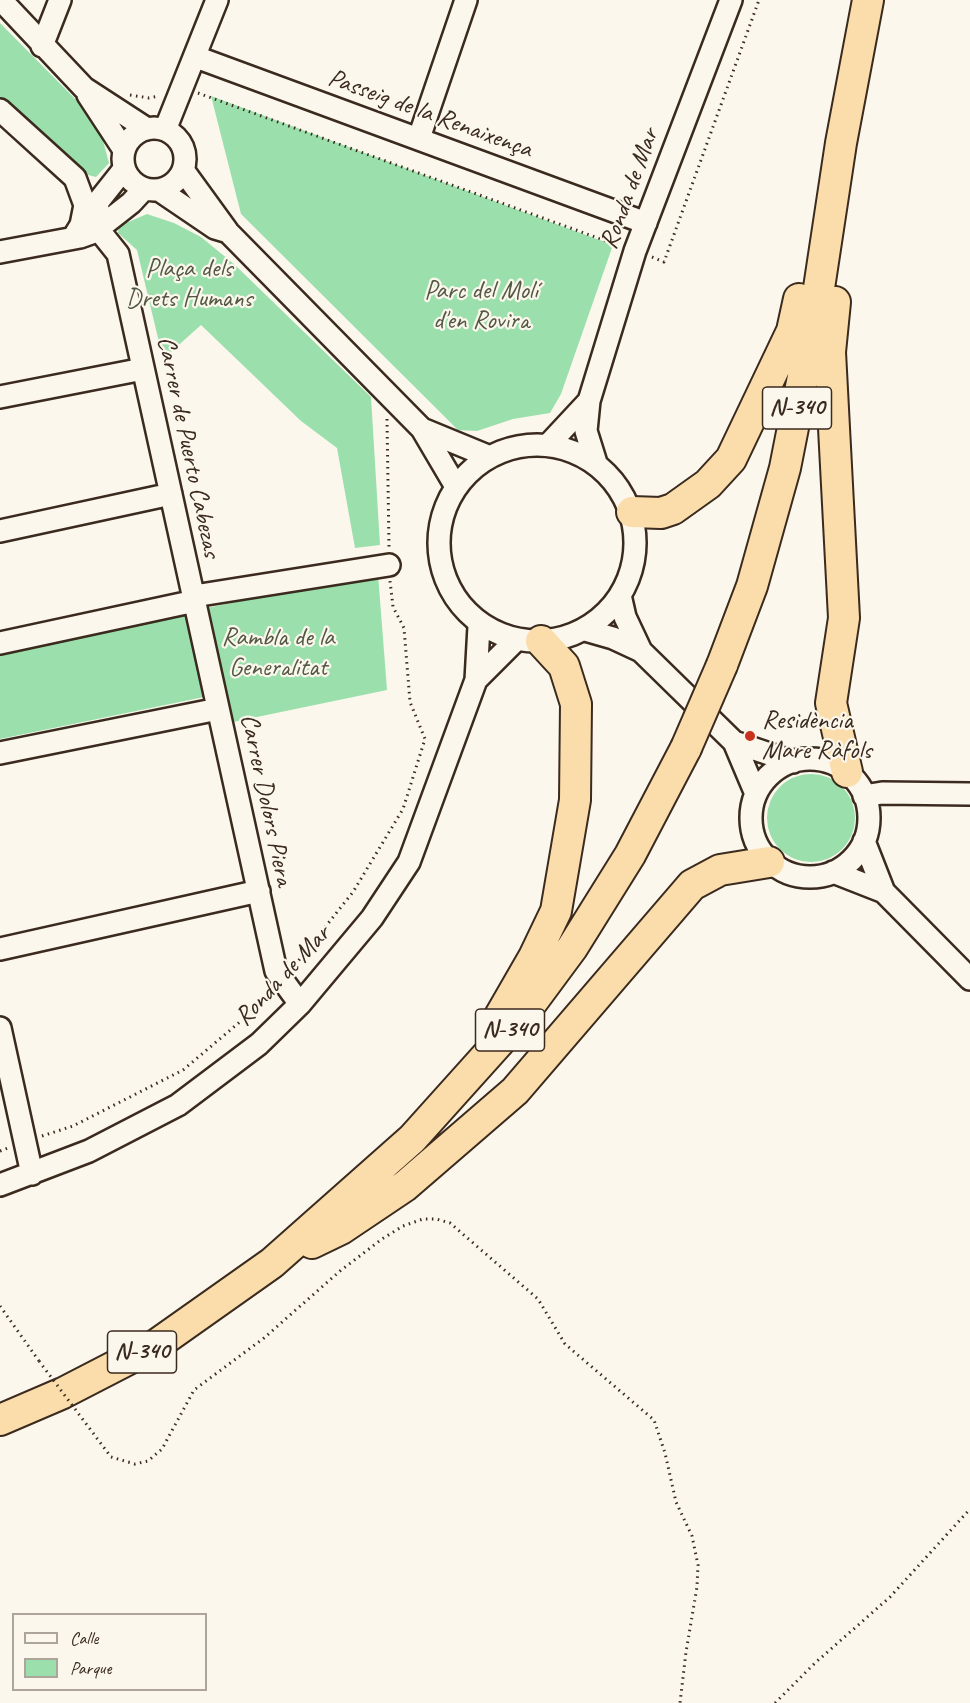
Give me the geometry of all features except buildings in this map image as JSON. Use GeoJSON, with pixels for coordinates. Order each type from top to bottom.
{"type":"FeatureCollection","features":[{"type":"Feature","properties":{"kind":"highway","name":"N-340"},"geometry":{"type":"LineString","coordinates":[[0,1420],[63,1393],[156,1345],[272,1263],[412,1139],[518,1021],[572,948],[624,864],[686,748],[722,665],[752,586],[785,468],[814,321],[841,143],[868,0]]}},
{"type":"Feature","properties":{"kind":"highway"},"geometry":{"type":"LineString","coordinates":[[632,512],[661,513],[673,509],[708,484],[731,459],[792,331],[832,144],[848,105]]}},
{"type":"Feature","properties":{"kind":"highway"},"geometry":{"type":"LineString","coordinates":[[841,143],[846,188],[830,352],[844,618],[831,703],[856,784]]}},
{"type":"Feature","properties":{"kind":"highway"},"geometry":{"type":"LineString","coordinates":[[272,1263],[311,1215],[441,1094],[510,1003],[556,911],[575,800],[576,704],[564,666],[529,640]]}},
{"type":"Feature","properties":{"kind":"highway"},"geometry":{"type":"LineString","coordinates":[[272,1263],[340,1228],[405,1186],[514,1091],[692,885],[720,870],[769,862]]}},
{"type":"Feature","properties":{"kind":"street"},"geometry":{"type":"LineString","coordinates":[[0,252],[73,238],[100,227],[151,189],[174,183],[183,170],[184,150],[173,135],[156,129],[84,88],[42,46],[2,0]]}},
{"type":"Feature","properties":{"kind":"street"},"geometry":{"type":"LineString","coordinates":[[42,46],[60,0]]}},
{"type":"Feature","properties":{"kind":"street"},"geometry":{"type":"LineString","coordinates":[[73,238],[90,208],[124,160],[129,140],[156,129],[175,85],[196,57],[217,0]]}},
{"type":"Feature","properties":{"kind":"street"},"geometry":{"type":"LineString","coordinates":[[419,138],[466,0]]}},
{"type":"Feature","properties":{"kind":"street","name":"Ronda de Mar"},"geometry":{"type":"LineString","coordinates":[[596,463],[586,431],[589,400],[646,223],[731,0]]}},
{"type":"Feature","properties":{"kind":"street","name":"Passeig de la Renaixença"},"geometry":{"type":"LineString","coordinates":[[196,57],[646,223]]}},
{"type":"Feature","properties":{"kind":"street"},"geometry":{"type":"LineString","coordinates":[[84,88],[135,184],[151,189],[215,228],[228,232]]}},
{"type":"Feature","properties":{"kind":"street"},"geometry":{"type":"LineString","coordinates":[[0,110],[75,178],[100,180],[124,160]]}},
{"type":"Feature","properties":{"kind":"street"},"geometry":{"type":"LineString","coordinates":[[183,170],[228,232],[422,429],[455,485]]}},
{"type":"Feature","properties":{"kind":"street","name":"Carrer de Puerto Cabezas"},"geometry":{"type":"LineString","coordinates":[[75,178],[85,205],[90,208],[102,234],[118,254],[194,598]]}},
{"type":"Feature","properties":{"kind":"street"},"geometry":{"type":"LineString","coordinates":[[40,243],[90,208]]}},
{"type":"Feature","properties":{"kind":"street"},"geometry":{"type":"LineString","coordinates":[[0,397],[143,369]]}},
{"type":"Feature","properties":{"kind":"street","name":"Ronda de Mar"},"geometry":{"type":"LineString","coordinates":[[548,445],[589,400]]}},
{"type":"Feature","properties":{"kind":"street"},"geometry":{"type":"LineString","coordinates":[[422,429],[490,457]]}},
{"type":"Feature","properties":{"kind":"street"},"geometry":{"type":"LineString","coordinates":[[585,630],[620,595],[628,582],[636,548],[632,512],[623,494],[611,477],[596,463],[573,451],[548,445],[518,447],[490,457],[471,469],[455,485],[447,506],[439,542],[446,578],[479,626],[529,640],[585,630],[641,651]]}},
{"type":"Feature","properties":{"kind":"street"},"geometry":{"type":"LineString","coordinates":[[0,531],[171,494]]}},
{"type":"Feature","properties":{"kind":"street"},"geometry":{"type":"LineString","coordinates":[[0,643],[194,598],[389,565]]}},
{"type":"Feature","properties":{"kind":"street"},"geometry":{"type":"LineString","coordinates":[[620,595],[625,617],[641,651],[734,742],[756,794]]}},
{"type":"Feature","properties":{"kind":"street","name":"Carrer Dolors Piera"},"geometry":{"type":"LineString","coordinates":[[194,598],[276,971],[300,1004]]}},
{"type":"Feature","properties":{"kind":"street","name":"Ronda de Mar"},"geometry":{"type":"LineString","coordinates":[[0,1185],[89,1151],[178,1106],[259,1044],[300,1004],[372,918],[409,862],[476,680],[479,626]]}},
{"type":"Feature","properties":{"kind":"street","name":"Ronda de Mar"},"geometry":{"type":"LineString","coordinates":[[476,680],[529,640]]}},
{"type":"Feature","properties":{"kind":"street"},"geometry":{"type":"LineString","coordinates":[[0,753],[218,709]]}},
{"type":"Feature","properties":{"kind":"street"},"geometry":{"type":"LineString","coordinates":[[734,742],[793,762]]}},
{"type":"Feature","properties":{"kind":"street"},"geometry":{"type":"LineString","coordinates":[[856,784],[868,820],[864,841],[850,860],[833,872],[821,876],[802,877],[784,871],[769,862],[757,845],[751,827],[752,808],[756,794],[776,770],[793,762],[819,760],[856,784],[882,793],[970,794]]}},
{"type":"Feature","properties":{"kind":"street"},"geometry":{"type":"LineString","coordinates":[[864,841],[884,892],[970,979]]}},
{"type":"Feature","properties":{"kind":"street"},"geometry":{"type":"LineString","coordinates":[[833,872],[884,892]]}},
{"type":"Feature","properties":{"kind":"street"},"geometry":{"type":"LineString","coordinates":[[0,949],[259,891]]}},
{"type":"Feature","properties":{"kind":"street"},"geometry":{"type":"LineString","coordinates":[[0,1028],[33,1174]]}},
{"type":"Feature","properties":{"kind":"path"},"geometry":{"type":"LineString","coordinates":[[664,262],[759,0]]}},
{"type":"Feature","properties":{"kind":"path"},"geometry":{"type":"LineString","coordinates":[[123,92],[149,98],[162,96],[175,85],[610,242]]}},
{"type":"Feature","properties":{"kind":"path"},"geometry":{"type":"LineString","coordinates":[[0,1151],[73,1126],[183,1070],[248,1015],[303,956],[359,883],[403,809],[425,739],[410,702],[404,628],[393,608],[389,565],[387,393]]}},
{"type":"Feature","properties":{"kind":"path"},"geometry":{"type":"LineString","coordinates":[[0,1306],[111,1457],[135,1464],[148,1461],[162,1449],[194,1390],[264,1338],[340,1271],[403,1226],[423,1219],[436,1219],[450,1223],[538,1299],[565,1344],[654,1420],[665,1453],[673,1493],[692,1536],[698,1565],[697,1587],[684,1662],[680,1703]]}},
{"type":"Feature","properties":{"kind":"path"},"geometry":{"type":"LineString","coordinates":[[776,1703],[815,1662],[890,1597],[970,1509]]}},
{"type":"Feature","properties":{"kind":"green space"},"geometry":{"type":"Polygon","coordinates":[[[0,23],[98,122],[109,163],[96,177],[72,171],[0,101],[0,23]]]}},
{"type":"Feature","properties":{"kind":"green space","name":"Parc del Molí d'en Rovira"},"geometry":{"type":"Polygon","coordinates":[[[211,96],[613,245],[561,394],[550,413],[513,419],[477,431],[458,430],[241,214],[211,96]]]}},
{"type":"Feature","properties":{"kind":"green space","name":"Plaça dels Drets Humans"},"geometry":{"type":"Polygon","coordinates":[[[147,214],[174,223],[201,237],[234,264],[371,397],[380,545],[355,548],[337,448],[301,421],[201,325],[163,359],[137,250],[118,233],[119,226],[147,214]]]}},
{"type":"Feature","properties":{"kind":"green space","name":"Rambla de la Generalitat"},"geometry":{"type":"Polygon","coordinates":[[[378,574],[387,690],[228,723],[201,609],[378,574]]]}},
{"type":"Feature","properties":{"kind":"green space","name":"Rambla de la Generalitat"},"geometry":{"type":"Polygon","coordinates":[[[190,612],[209,696],[0,739],[0,652],[190,612]]]}},
{"type":"Feature","properties":{"kind":"green space"},"geometry":{"type":"Polygon","coordinates":[[[811,774],[828,778],[842,787],[851,801],[855,818],[851,835],[842,849],[828,858],[811,862],[794,858],[780,849],[771,835],[767,818],[771,801],[780,787],[794,778],[811,774]]]}},
{"type":"Feature","properties":{"kind":"place","name":"Residència Mare Ràfols"},"geometry":{"type":"Point","coordinates":[750,736]}}]}
